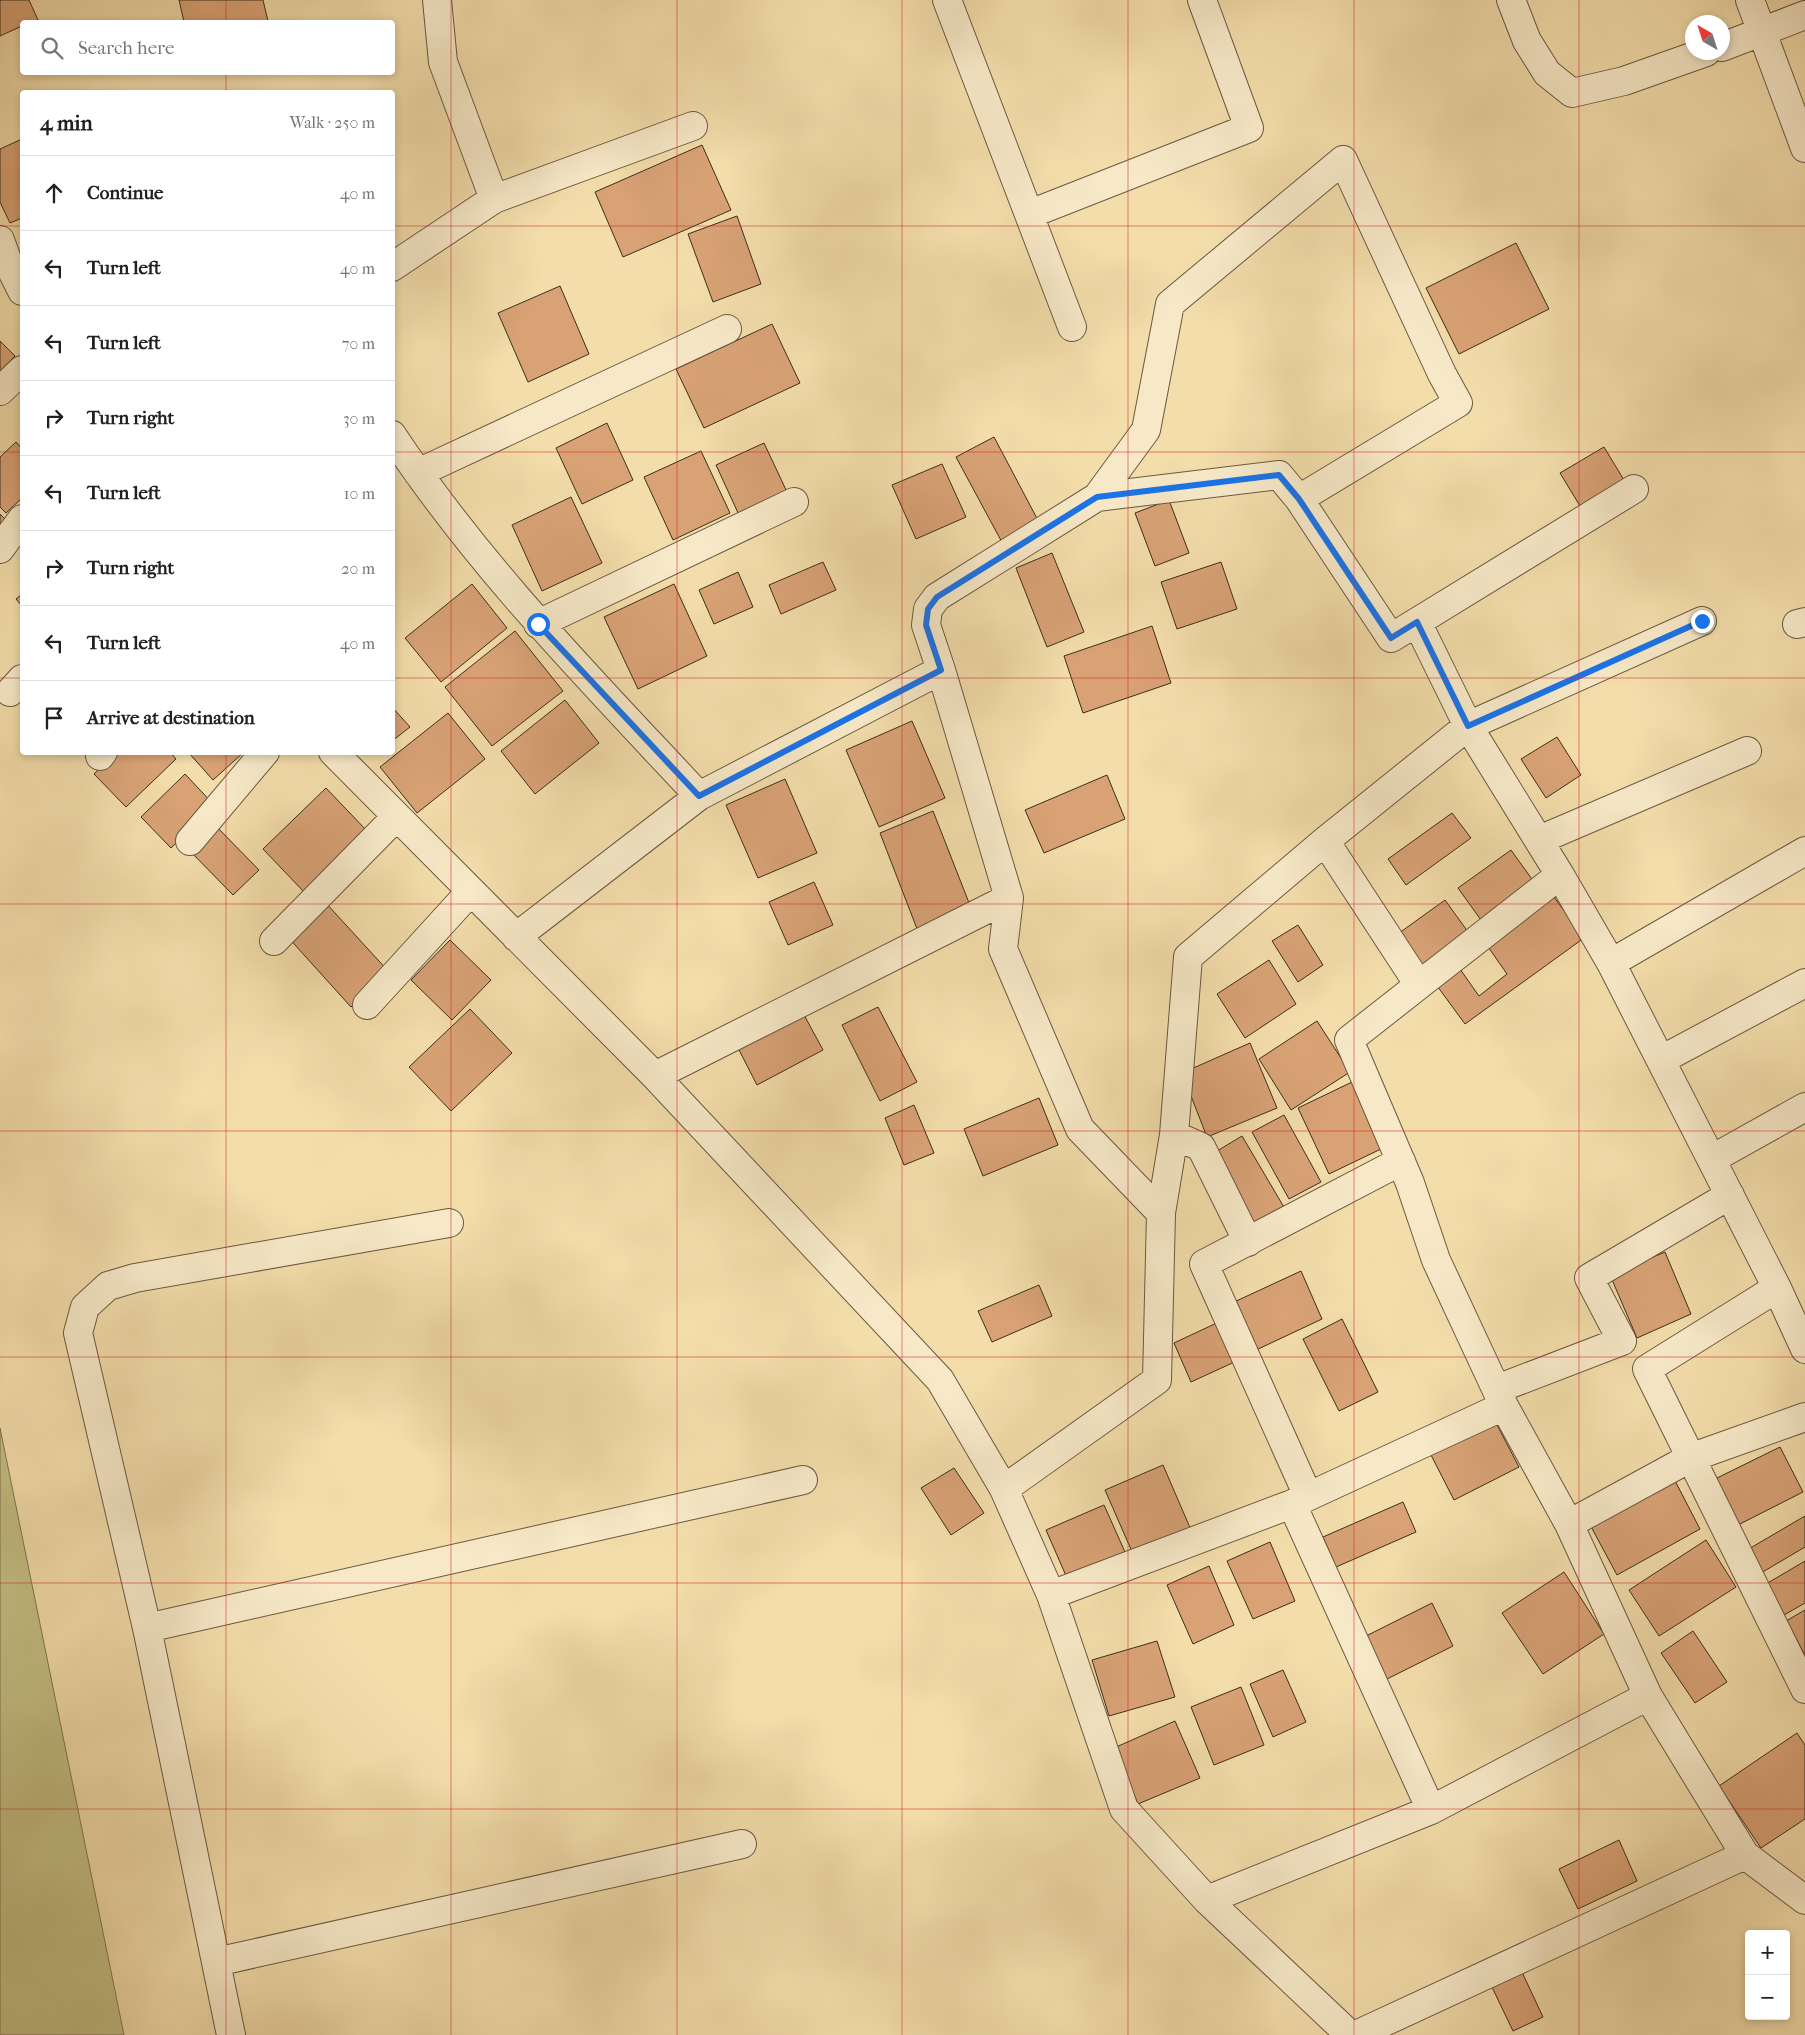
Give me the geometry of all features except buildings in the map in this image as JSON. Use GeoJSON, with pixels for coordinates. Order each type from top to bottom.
{"type":"FeatureCollection","features":[{"type":"Feature","properties":{"kind":"street"},"geometry":{"type":"LineString","coordinates":[[437,0],[443,62],[494,199]]}},
{"type":"Feature","properties":{"kind":"street"},"geometry":{"type":"LineString","coordinates":[[946,0],[1072,327]]}},
{"type":"Feature","properties":{"kind":"street"},"geometry":{"type":"LineString","coordinates":[[1030,214],[1248,128],[1202,0]]}},
{"type":"Feature","properties":{"kind":"street"},"geometry":{"type":"LineString","coordinates":[[1511,0],[1527,41],[1547,73],[1572,93],[1624,81],[1685,59]]}},
{"type":"Feature","properties":{"kind":"street"},"geometry":{"type":"LineString","coordinates":[[1750,0],[1805,148]]}},
{"type":"Feature","properties":{"kind":"street"},"geometry":{"type":"LineString","coordinates":[[1730,44],[1805,15]]}},
{"type":"Feature","properties":{"kind":"street"},"geometry":{"type":"LineString","coordinates":[[395,264],[494,199],[693,126]]}},
{"type":"Feature","properties":{"kind":"street"},"geometry":{"type":"LineString","coordinates":[[1161,1213],[1080,1129],[1003,949],[1009,898],[926,625],[928,609],[937,597],[1097,497],[1146,430],[1170,304],[1343,160],[1442,374],[1458,402],[1299,499]]}},
{"type":"Feature","properties":{"kind":"street"},"geometry":{"type":"LineString","coordinates":[[0,240],[9,265],[20,287]]}},
{"type":"Feature","properties":{"kind":"street"},"geometry":{"type":"LineString","coordinates":[[418,473],[727,329]]}},
{"type":"Feature","properties":{"kind":"street"},"geometry":{"type":"LineString","coordinates":[[0,391],[20,372]]}},
{"type":"Feature","properties":{"kind":"street"},"geometry":{"type":"LineString","coordinates":[[395,439],[471,544],[538,624],[699,796]]}},
{"type":"Feature","properties":{"kind":"street"},"geometry":{"type":"LineString","coordinates":[[1097,497],[1279,475],[1299,499],[1391,638],[1634,489]]}},
{"type":"Feature","properties":{"kind":"street"},"geometry":{"type":"LineString","coordinates":[[538,624],[794,502]]}},
{"type":"Feature","properties":{"kind":"street"},"geometry":{"type":"LineString","coordinates":[[0,549],[20,522]]}},
{"type":"Feature","properties":{"kind":"street"},"geometry":{"type":"LineString","coordinates":[[1004,1489],[1157,1380],[1161,1213],[1174,1135],[1188,957],[1325,841],[1468,726],[1702,621]]}},
{"type":"Feature","properties":{"kind":"street"},"geometry":{"type":"LineString","coordinates":[[1417,622],[1468,726],[1612,963],[1777,1288],[1805,1349]]}},
{"type":"Feature","properties":{"kind":"street"},"geometry":{"type":"LineString","coordinates":[[516,937],[699,796],[941,670]]}},
{"type":"Feature","properties":{"kind":"street"},"geometry":{"type":"LineString","coordinates":[[1539,840],[1747,752]]}},
{"type":"Feature","properties":{"kind":"street"},"geometry":{"type":"LineString","coordinates":[[190,841],[262,755]]}},
{"type":"Feature","properties":{"kind":"street"},"geometry":{"type":"LineString","coordinates":[[336,755],[655,1076],[940,1380],[1004,1489],[1051,1595],[1124,1809],[1207,1900],[1350,2035]]}},
{"type":"Feature","properties":{"kind":"street"},"geometry":{"type":"LineString","coordinates":[[274,940],[396,817]]}},
{"type":"Feature","properties":{"kind":"street"},"geometry":{"type":"LineString","coordinates":[[1325,841],[1419,985]]}},
{"type":"Feature","properties":{"kind":"street"},"geometry":{"type":"LineString","coordinates":[[1612,963],[1805,851]]}},
{"type":"Feature","properties":{"kind":"street"},"geometry":{"type":"LineString","coordinates":[[1560,875],[1349,1040],[1401,1162],[1436,1260],[1500,1397],[1569,1524],[1648,1696],[1745,1855],[1805,1900]]}},
{"type":"Feature","properties":{"kind":"street"},"geometry":{"type":"LineString","coordinates":[[367,1005],[470,892]]}},
{"type":"Feature","properties":{"kind":"street"},"geometry":{"type":"LineString","coordinates":[[655,1076],[1009,898]]}},
{"type":"Feature","properties":{"kind":"street"},"geometry":{"type":"LineString","coordinates":[[1661,1060],[1805,983]]}},
{"type":"Feature","properties":{"kind":"street"},"geometry":{"type":"LineString","coordinates":[[1712,1159],[1805,1107]]}},
{"type":"Feature","properties":{"kind":"street"},"geometry":{"type":"LineString","coordinates":[[1174,1135],[1200,1147],[1248,1242]]}},
{"type":"Feature","properties":{"kind":"street"},"geometry":{"type":"LineString","coordinates":[[1401,1162],[1204,1264],[1300,1500],[1431,1810]]}},
{"type":"Feature","properties":{"kind":"street"},"geometry":{"type":"LineString","coordinates":[[1051,1595],[1300,1500],[1500,1397],[1622,1341],[1589,1278],[1730,1195]]}},
{"type":"Feature","properties":{"kind":"street"},"geometry":{"type":"LineString","coordinates":[[231,2035],[147,1628],[78,1333],[85,1308],[108,1286],[135,1278],[449,1223]]}},
{"type":"Feature","properties":{"kind":"street"},"geometry":{"type":"LineString","coordinates":[[1777,1288],[1647,1369],[1803,1680]]}},
{"type":"Feature","properties":{"kind":"street"},"geometry":{"type":"LineString","coordinates":[[1569,1524],[1690,1458],[1805,1417]]}},
{"type":"Feature","properties":{"kind":"street"},"geometry":{"type":"LineString","coordinates":[[147,1628],[803,1480]]}},
{"type":"Feature","properties":{"kind":"street"},"geometry":{"type":"LineString","coordinates":[[1207,1900],[1431,1810],[1648,1696]]}},
{"type":"Feature","properties":{"kind":"street"},"geometry":{"type":"LineString","coordinates":[[216,1962],[742,1844]]}},
{"type":"Feature","properties":{"kind":"street"},"geometry":{"type":"LineString","coordinates":[[1356,2035],[1745,1855]]}},
{"type":"Feature","properties":{"kind":"shaded area"},"geometry":{"type":"Polygon","coordinates":[[[0,1428],[124,2035],[0,2035],[0,1428]]]}},
{"type":"Feature","properties":{"kind":"route"},"geometry":{"type":"LineString","coordinates":[[538,624],[699,796],[941,670],[926,625],[928,609],[937,597],[1097,497],[1279,475],[1299,499],[1391,638],[1417,622],[1468,726],[1702,621]]}}]}
